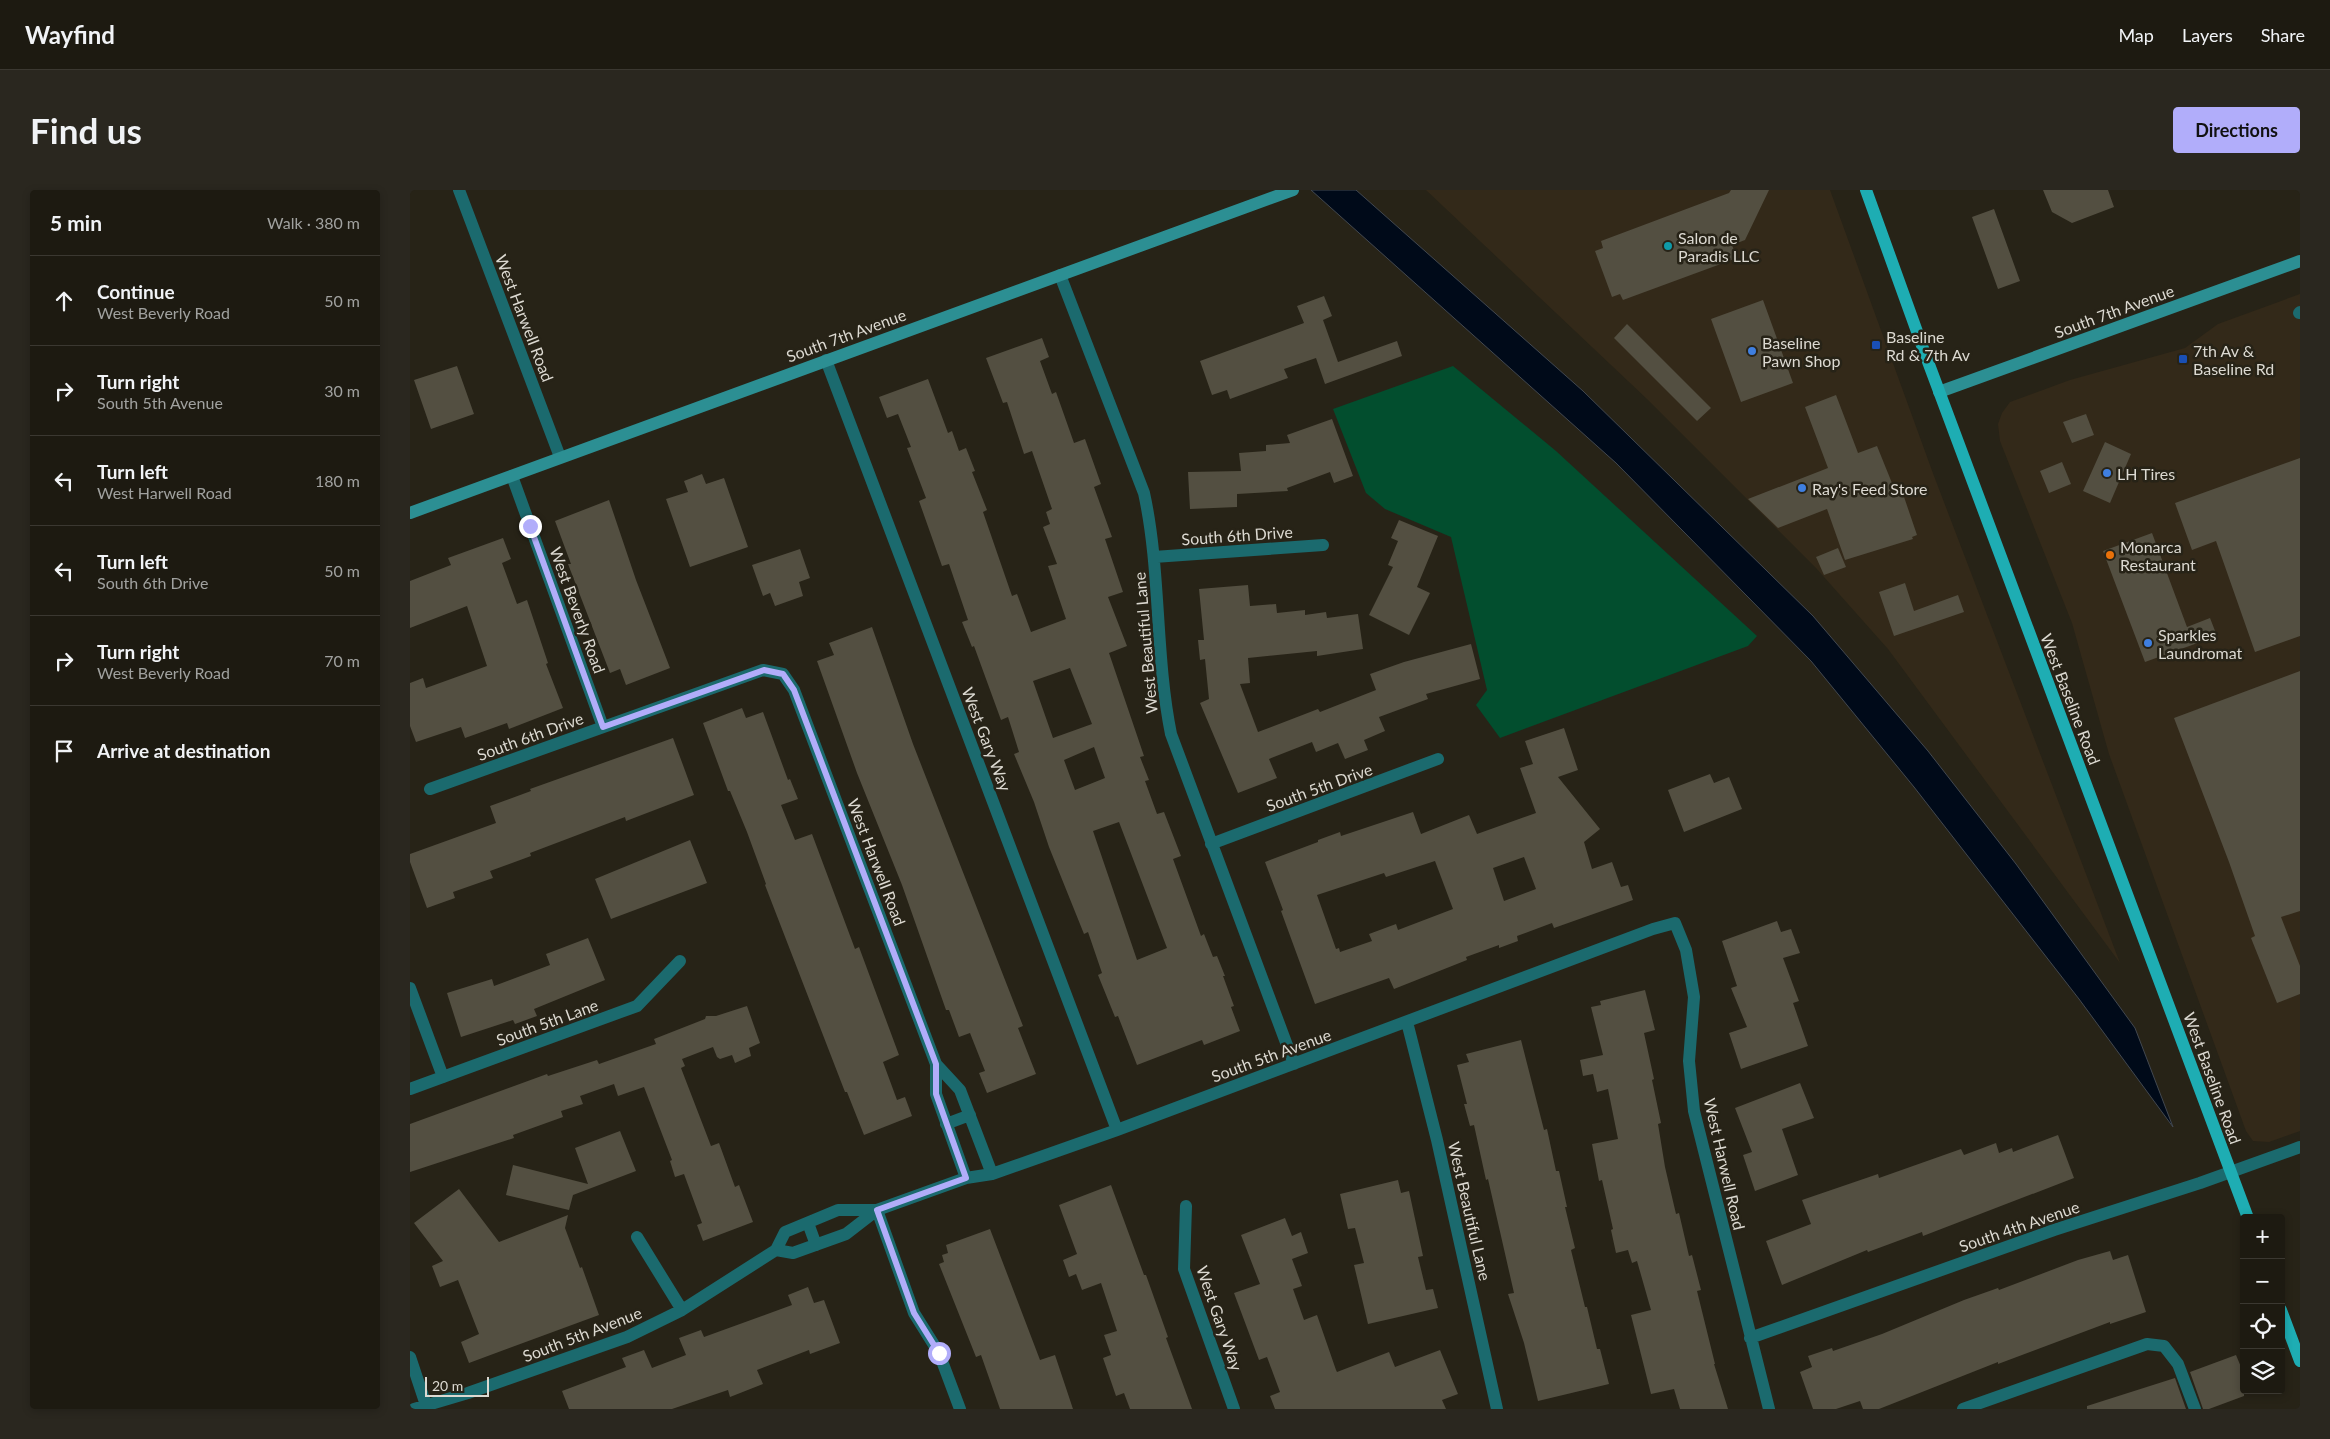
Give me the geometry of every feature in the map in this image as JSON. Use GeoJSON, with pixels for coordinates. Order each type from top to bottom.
{"type":"FeatureCollection","features":[{"type":"Feature","properties":{"kind":"main road","name":"West Baseline Road"},"geometry":{"type":"LineString","coordinates":[[1866,190],[1939,392],[2247,1214]]}},
{"type":"Feature","properties":{"kind":"main road"},"geometry":{"type":"LineString","coordinates":[[2285,1321],[2300,1361]]}},
{"type":"Feature","properties":{"kind":"street","name":"West Harwell Road"},"geometry":{"type":"LineString","coordinates":[[459,190],[560,457]]}},
{"type":"Feature","properties":{"kind":"street","name":"South 7th Avenue"},"geometry":{"type":"LineString","coordinates":[[410,512],[1293,190]]}},
{"type":"Feature","properties":{"kind":"street","name":"South 7th Avenue"},"geometry":{"type":"LineString","coordinates":[[1939,392],[2300,261]]}},
{"type":"Feature","properties":{"kind":"street","name":"West Beautiful Lane"},"geometry":{"type":"LineString","coordinates":[[1060,274],[1144,493],[1154,557],[1162,684],[1171,734],[1294,1064]]}},
{"type":"Feature","properties":{"kind":"street","name":"West Gary Way"},"geometry":{"type":"LineString","coordinates":[[826,360],[1117,1130]]}},
{"type":"Feature","properties":{"kind":"street","name":"West Beverly Road"},"geometry":{"type":"LineString","coordinates":[[512,476],[603,727]]}},
{"type":"Feature","properties":{"kind":"street","name":"South 6th Drive"},"geometry":{"type":"LineString","coordinates":[[1154,557],[1322,545]]}},
{"type":"Feature","properties":{"kind":"street","name":"South 6th Drive"},"geometry":{"type":"LineString","coordinates":[[430,789],[764,670],[783,674]]}},
{"type":"Feature","properties":{"kind":"street","name":"West Harwell Road"},"geometry":{"type":"LineString","coordinates":[[783,674],[794,690],[936,1064],[936,1094],[966,1178]]}},
{"type":"Feature","properties":{"kind":"street","name":"South 5th Drive"},"geometry":{"type":"LineString","coordinates":[[1211,844],[1438,759]]}},
{"type":"Feature","properties":{"kind":"street","name":"West Harwell Road"},"geometry":{"type":"LineString","coordinates":[[1675,923],[1686,950],[1694,997],[1689,1061],[1694,1111],[1769,1409]]}},
{"type":"Feature","properties":{"kind":"street","name":"South 5th Avenue"},"geometry":{"type":"LineString","coordinates":[[776,1250],[793,1253],[816,1245],[846,1234],[877,1210],[966,1178],[992,1174],[1117,1130],[1653,929],[1675,923]]}},
{"type":"Feature","properties":{"kind":"street","name":"South 5th Lane"},"geometry":{"type":"LineString","coordinates":[[410,1089],[636,1006],[680,961]]}},
{"type":"Feature","properties":{"kind":"street"},"geometry":{"type":"LineString","coordinates":[[410,988],[443,1077]]}},
{"type":"Feature","properties":{"kind":"street","name":"West Beautiful Lane"},"geometry":{"type":"LineString","coordinates":[[1407,1022],[1441,1159],[1497,1409]]}},
{"type":"Feature","properties":{"kind":"street","name":"West Harwell Road"},"geometry":{"type":"LineString","coordinates":[[936,1064],[960,1090],[992,1174]]}},
{"type":"Feature","properties":{"kind":"street"},"geometry":{"type":"LineString","coordinates":[[946,1124],[970,1115]]}},
{"type":"Feature","properties":{"kind":"street","name":"South 4th Avenue"},"geometry":{"type":"LineString","coordinates":[[1750,1338],[2054,1230],[2231,1172],[2300,1147]]}},
{"type":"Feature","properties":{"kind":"street","name":"West Gary Way"},"geometry":{"type":"LineString","coordinates":[[1186,1206],[1184,1268],[1234,1409]]}},
{"type":"Feature","properties":{"kind":"street","name":"South 5th Avenue"},"geometry":{"type":"LineString","coordinates":[[420,1407],[468,1394],[627,1337],[682,1310],[776,1250],[785,1232],[838,1210],[877,1210]]}},
{"type":"Feature","properties":{"kind":"street"},"geometry":{"type":"LineString","coordinates":[[877,1210],[914,1313],[939,1353],[960,1409]]}},
{"type":"Feature","properties":{"kind":"street"},"geometry":{"type":"LineString","coordinates":[[808,1222],[816,1245]]}},
{"type":"Feature","properties":{"kind":"street"},"geometry":{"type":"LineString","coordinates":[[637,1237],[682,1310]]}},
{"type":"Feature","properties":{"kind":"street"},"geometry":{"type":"LineString","coordinates":[[1962,1409],[2147,1344],[2164,1346],[2178,1364],[2195,1409]]}},
{"type":"Feature","properties":{"kind":"street"},"geometry":{"type":"LineString","coordinates":[[410,1358],[420,1407]]}},
{"type":"Feature","properties":{"kind":"shaded area"},"geometry":{"type":"Polygon","coordinates":[[[1426,190],[1830,190],[1934,476],[2120,963],[1888,649],[1816,568],[1647,399],[1426,190]]]}},
{"type":"Feature","properties":{"kind":"shaded area"},"geometry":{"type":"Polygon","coordinates":[[[2300,294],[2300,1131],[2269,1142],[2253,1141],[2246,1131],[2109,754],[2072,623],[2000,441],[1998,424],[2002,413],[2010,402],[2070,380],[2185,348],[2218,324],[2300,294]]]}},
{"type":"Feature","properties":{"kind":"green space"},"geometry":{"type":"Polygon","coordinates":[[[1453,366],[1556,451],[1757,636],[1748,646],[1500,738],[1476,705],[1487,690],[1451,537],[1385,509],[1366,493],[1333,409],[1453,366]]]}},
{"type":"Feature","properties":{"kind":"water"},"geometry":{"type":"Polygon","coordinates":[[[1311,190],[1356,190],[1583,391],[1813,616],[1928,751],[2016,864],[2135,1028],[2173,1127],[2079,999],[1914,787],[1811,661],[1616,463],[1311,190]]]}},
{"type":"Feature","properties":{"kind":"building","name":"Salon de Paradis LLC"},"geometry":{"type":"Polygon","coordinates":[[[1731,190],[1769,190],[1745,240],[1732,245],[1737,258],[1623,300],[1620,294],[1612,297],[1595,251],[1603,248],[1601,241],[1729,193],[1731,190]]]}},
{"type":"Feature","properties":{"kind":"building"},"geometry":{"type":"Polygon","coordinates":[[[2043,190],[2108,190],[2114,207],[2072,223],[2052,212],[2043,190]]]}},
{"type":"Feature","properties":{"kind":"building"},"geometry":{"type":"Polygon","coordinates":[[[1994,209],[2020,281],[1998,289],[1972,217],[1994,209]]]}},
{"type":"Feature","properties":{"kind":"building"},"geometry":{"type":"Polygon","coordinates":[[[1324,296],[1332,316],[1323,320],[1338,362],[1397,341],[1402,356],[1325,384],[1316,358],[1284,369],[1288,378],[1230,399],[1227,390],[1212,395],[1200,361],[1304,323],[1297,306],[1324,296]]]}},
{"type":"Feature","properties":{"kind":"building","name":"Baseline Pawn Shop"},"geometry":{"type":"Polygon","coordinates":[[[1763,300],[1793,383],[1741,402],[1711,319],[1763,300]]]}},
{"type":"Feature","properties":{"kind":"building"},"geometry":{"type":"Polygon","coordinates":[[[1627,324],[1711,408],[1697,421],[1614,338],[1627,324]]]}},
{"type":"Feature","properties":{"kind":"building"},"geometry":{"type":"Polygon","coordinates":[[[1042,338],[1049,357],[1040,361],[1052,394],[1056,392],[1074,443],[1085,439],[1101,484],[1094,487],[1112,537],[1105,539],[1123,592],[1108,597],[1127,646],[1109,653],[1144,756],[1140,757],[1149,780],[1145,781],[1157,814],[1164,812],[1181,856],[1173,859],[1201,936],[1204,934],[1213,957],[1217,956],[1225,976],[1223,976],[1234,1006],[1231,1007],[1240,1031],[1204,1045],[1202,1040],[1137,1065],[1118,1016],[1115,1017],[1098,975],[1102,973],[1088,932],[1084,934],[1014,754],[1019,752],[1008,717],[1001,720],[974,646],[972,647],[962,622],[968,620],[949,564],[942,566],[919,501],[926,498],[907,448],[911,447],[898,414],[887,418],[879,397],[928,379],[948,433],[952,431],[959,451],[966,448],[975,471],[972,472],[987,510],[983,512],[1012,596],[1017,594],[1031,632],[1066,619],[1048,566],[1057,564],[1043,527],[1050,524],[1046,512],[1052,509],[1032,451],[1024,454],[1007,402],[1003,403],[986,358],[1042,338]],[[1070,668],[1033,681],[1053,738],[1092,724],[1070,668]],[[1094,747],[1064,760],[1075,790],[1105,778],[1094,747]],[[1119,822],[1093,831],[1137,960],[1167,948],[1119,822]]]}},
{"type":"Feature","properties":{"kind":"building"},"geometry":{"type":"Polygon","coordinates":[[[457,366],[474,414],[431,429],[414,380],[457,366]]]}},
{"type":"Feature","properties":{"kind":"building"},"geometry":{"type":"Polygon","coordinates":[[[1836,395],[1858,453],[1877,446],[1896,493],[1902,491],[1917,535],[1912,537],[1913,539],[1845,560],[1827,509],[1778,528],[1748,499],[1828,468],[1805,407],[1836,395]]]}},
{"type":"Feature","properties":{"kind":"building"},"geometry":{"type":"Polygon","coordinates":[[[2086,414],[2094,435],[2072,443],[2063,422],[2086,414]]]}},
{"type":"Feature","properties":{"kind":"building"},"geometry":{"type":"Polygon","coordinates":[[[1332,419],[1353,476],[1334,483],[1330,472],[1287,488],[1288,491],[1237,494],[1237,507],[1190,509],[1188,472],[1241,471],[1239,453],[1266,451],[1266,445],[1290,443],[1287,435],[1332,419]]]}},
{"type":"Feature","properties":{"kind":"building","name":"LH Tires"},"geometry":{"type":"Polygon","coordinates":[[[2105,442],[2131,454],[2110,503],[2083,491],[2105,442]]]}},
{"type":"Feature","properties":{"kind":"building"},"geometry":{"type":"Polygon","coordinates":[[[2300,458],[2300,636],[2255,652],[2216,541],[2192,550],[2175,503],[2300,458]]]}},
{"type":"Feature","properties":{"kind":"building"},"geometry":{"type":"Polygon","coordinates":[[[2062,462],[2071,484],[2049,493],[2040,471],[2062,462]]]}},
{"type":"Feature","properties":{"kind":"building"},"geometry":{"type":"Polygon","coordinates":[[[702,474],[706,484],[724,478],[748,547],[690,567],[666,499],[688,492],[684,481],[702,474]]]}},
{"type":"Feature","properties":{"kind":"building"},"geometry":{"type":"Polygon","coordinates":[[[609,500],[636,580],[670,668],[626,685],[620,669],[610,673],[568,564],[571,564],[555,521],[609,500]]]}},
{"type":"Feature","properties":{"kind":"building"},"geometry":{"type":"Polygon","coordinates":[[[1399,520],[1438,536],[1417,587],[1430,593],[1409,635],[1369,615],[1393,567],[1388,565],[1398,541],[1391,538],[1399,520]]]}},
{"type":"Feature","properties":{"kind":"building"},"geometry":{"type":"Polygon","coordinates":[[[2152,533],[2187,627],[2210,618],[2217,636],[2145,662],[2103,551],[2152,533]]]}},
{"type":"Feature","properties":{"kind":"building"},"geometry":{"type":"Polygon","coordinates":[[[503,538],[511,559],[502,563],[517,604],[527,600],[548,663],[546,664],[563,708],[509,729],[507,723],[465,738],[461,727],[416,742],[410,726],[410,683],[423,678],[426,688],[487,666],[467,606],[410,628],[410,581],[451,565],[448,558],[503,538]]]}},
{"type":"Feature","properties":{"kind":"building"},"geometry":{"type":"Polygon","coordinates":[[[1838,548],[1846,567],[1824,575],[1816,557],[1838,548]]]}},
{"type":"Feature","properties":{"kind":"building"},"geometry":{"type":"Polygon","coordinates":[[[800,549],[810,578],[799,582],[803,596],[775,606],[770,593],[763,596],[752,565],[800,549]]]}},
{"type":"Feature","properties":{"kind":"building"},"geometry":{"type":"Polygon","coordinates":[[[1905,583],[1914,611],[1958,595],[1964,612],[1894,636],[1879,592],[1905,583]]]}},
{"type":"Feature","properties":{"kind":"building"},"geometry":{"type":"Polygon","coordinates":[[[1248,585],[1250,606],[1276,604],[1277,613],[1305,610],[1305,615],[1326,612],[1327,618],[1358,614],[1363,649],[1317,656],[1317,651],[1248,658],[1250,683],[1240,684],[1258,732],[1318,709],[1320,712],[1376,690],[1370,674],[1404,662],[1471,644],[1480,679],[1426,694],[1428,699],[1379,717],[1385,731],[1364,740],[1368,750],[1345,759],[1338,743],[1316,752],[1312,742],[1269,759],[1277,778],[1238,793],[1200,703],[1209,699],[1205,659],[1200,660],[1198,640],[1204,640],[1199,589],[1248,585]]]}},
{"type":"Feature","properties":{"kind":"building"},"geometry":{"type":"Polygon","coordinates":[[[872,627],[913,744],[1023,1026],[1018,1028],[1036,1074],[987,1093],[979,1073],[985,1071],[970,1033],[959,1037],[949,1010],[946,1010],[902,885],[857,773],[817,661],[834,655],[829,643],[872,627]]]}},
{"type":"Feature","properties":{"kind":"building"},"geometry":{"type":"Polygon","coordinates":[[[2300,671],[2300,911],[2281,917],[2300,966],[2300,994],[2277,1003],[2251,938],[2255,936],[2229,862],[2174,718],[2300,671]]]}},
{"type":"Feature","properties":{"kind":"building"},"geometry":{"type":"Polygon","coordinates":[[[742,708],[746,718],[763,712],[788,780],[790,779],[798,799],[781,805],[795,840],[812,834],[855,949],[859,947],[899,1055],[883,1062],[897,1100],[905,1097],[912,1116],[864,1135],[847,1092],[845,1092],[765,885],[747,832],[730,791],[728,791],[703,723],[742,708]]]}},
{"type":"Feature","properties":{"kind":"building"},"geometry":{"type":"Polygon","coordinates":[[[1564,728],[1578,770],[1558,777],[1600,829],[1584,842],[1592,869],[1612,862],[1621,887],[1628,885],[1633,900],[1554,928],[1552,923],[1517,936],[1518,941],[1499,948],[1499,945],[1466,957],[1467,960],[1394,989],[1389,978],[1315,1004],[1265,862],[1340,832],[1341,836],[1413,812],[1421,834],[1469,815],[1477,834],[1536,813],[1520,768],[1533,764],[1525,741],[1564,728]],[[1524,857],[1493,868],[1504,901],[1536,889],[1524,857]],[[1435,861],[1386,877],[1384,873],[1317,895],[1336,949],[1339,948],[1340,952],[1372,941],[1369,934],[1396,924],[1398,930],[1453,909],[1435,861]]]}},
{"type":"Feature","properties":{"kind":"building"},"geometry":{"type":"Polygon","coordinates":[[[673,738],[694,795],[626,821],[625,817],[530,853],[531,856],[490,871],[493,878],[453,892],[455,898],[427,908],[410,862],[410,854],[496,823],[490,806],[531,791],[530,789],[673,738]]]}},
{"type":"Feature","properties":{"kind":"building"},"geometry":{"type":"Polygon","coordinates":[[[1710,774],[1714,783],[1729,777],[1742,809],[1684,832],[1668,790],[1710,774]]]}},
{"type":"Feature","properties":{"kind":"building"},"geometry":{"type":"Polygon","coordinates":[[[690,840],[707,883],[611,919],[595,879],[690,840]]]}},
{"type":"Feature","properties":{"kind":"building"},"geometry":{"type":"Polygon","coordinates":[[[1777,921],[1781,932],[1791,929],[1800,953],[1783,958],[1799,1001],[1793,1003],[1808,1046],[1741,1069],[1729,1033],[1747,1027],[1731,988],[1737,986],[1722,941],[1777,921]]]}},
{"type":"Feature","properties":{"kind":"building"},"geometry":{"type":"Polygon","coordinates":[[[588,938],[605,980],[534,1009],[537,1016],[515,1024],[513,1020],[461,1037],[447,993],[492,979],[494,986],[550,965],[546,954],[588,938]]]}},
{"type":"Feature","properties":{"kind":"building"},"geometry":{"type":"Polygon","coordinates":[[[1645,990],[1655,1030],[1644,1033],[1661,1123],[1658,1124],[1665,1167],[1676,1214],[1679,1213],[1689,1256],[1692,1255],[1701,1290],[1697,1291],[1714,1364],[1728,1409],[1680,1409],[1674,1389],[1651,1394],[1631,1315],[1651,1310],[1637,1261],[1632,1263],[1628,1250],[1616,1253],[1611,1230],[1613,1229],[1602,1180],[1599,1181],[1592,1144],[1618,1139],[1608,1089],[1597,1092],[1593,1074],[1583,1076],[1580,1060],[1603,1055],[1591,1007],[1601,1005],[1600,1001],[1645,990]]]}},
{"type":"Feature","properties":{"kind":"building"},"geometry":{"type":"Polygon","coordinates":[[[747,1006],[760,1043],[749,1048],[751,1056],[735,1063],[732,1055],[720,1059],[717,1057],[713,1047],[682,1059],[685,1066],[681,1068],[711,1146],[719,1143],[735,1187],[739,1185],[753,1222],[703,1241],[697,1225],[702,1223],[684,1174],[675,1177],[670,1161],[672,1160],[644,1087],[618,1096],[614,1084],[580,1096],[583,1104],[561,1111],[563,1117],[513,1135],[514,1138],[410,1172],[410,1124],[547,1074],[548,1076],[597,1060],[599,1064],[656,1044],[654,1039],[705,1019],[706,1016],[716,1016],[747,1006]]]}},
{"type":"Feature","properties":{"kind":"building"},"geometry":{"type":"Polygon","coordinates":[[[1521,1040],[1544,1130],[1547,1129],[1556,1171],[1559,1171],[1575,1248],[1571,1250],[1585,1307],[1587,1307],[1597,1349],[1600,1349],[1609,1384],[1538,1401],[1524,1343],[1508,1294],[1514,1293],[1474,1125],[1470,1126],[1464,1104],[1467,1104],[1457,1065],[1469,1062],[1466,1054],[1521,1040]]]}},
{"type":"Feature","properties":{"kind":"building"},"geometry":{"type":"Polygon","coordinates":[[[1800,1083],[1814,1118],[1782,1129],[1798,1175],[1755,1191],[1743,1155],[1752,1152],[1735,1108],[1800,1083]]]}},
{"type":"Feature","properties":{"kind":"building"},"geometry":{"type":"Polygon","coordinates":[[[620,1131],[636,1171],[573,1195],[569,1210],[506,1195],[513,1165],[588,1184],[575,1148],[620,1131]]]}},
{"type":"Feature","properties":{"kind":"building"},"geometry":{"type":"Polygon","coordinates":[[[2058,1135],[2074,1178],[1923,1236],[1922,1232],[1868,1252],[1867,1250],[1782,1285],[1766,1241],[1811,1224],[1802,1200],[1878,1174],[1879,1178],[1961,1149],[1964,1155],[1996,1143],[1999,1153],[2012,1148],[2013,1152],[2058,1135]]]}},
{"type":"Feature","properties":{"kind":"building"},"geometry":{"type":"Polygon","coordinates":[[[1398,1180],[1401,1193],[1409,1191],[1423,1256],[1418,1257],[1426,1290],[1433,1289],[1438,1308],[1368,1324],[1354,1265],[1364,1263],[1355,1228],[1348,1229],[1340,1194],[1398,1180]]]}},
{"type":"Feature","properties":{"kind":"building"},"geometry":{"type":"Polygon","coordinates":[[[1111,1185],[1144,1275],[1146,1275],[1168,1337],[1166,1338],[1192,1409],[1130,1409],[1124,1393],[1116,1396],[1103,1358],[1111,1355],[1104,1335],[1117,1331],[1101,1283],[1082,1290],[1076,1274],[1069,1277],[1063,1260],[1077,1254],[1059,1205],[1111,1185]]]}},
{"type":"Feature","properties":{"kind":"building"},"geometry":{"type":"Polygon","coordinates":[[[459,1189],[499,1242],[568,1215],[565,1228],[580,1268],[582,1267],[599,1315],[469,1363],[461,1342],[479,1334],[458,1280],[440,1287],[432,1266],[443,1261],[414,1223],[459,1189]]]}},
{"type":"Feature","properties":{"kind":"building"},"geometry":{"type":"Polygon","coordinates":[[[1285,1218],[1292,1236],[1301,1232],[1308,1253],[1292,1259],[1302,1286],[1293,1289],[1304,1320],[1317,1315],[1337,1372],[1389,1352],[1395,1367],[1440,1350],[1458,1394],[1442,1400],[1446,1409],[1275,1409],[1270,1396],[1280,1392],[1267,1357],[1259,1360],[1234,1293],[1260,1284],[1241,1235],[1285,1218]]]}},
{"type":"Feature","properties":{"kind":"building"},"geometry":{"type":"Polygon","coordinates":[[[990,1229],[1040,1360],[1055,1355],[1073,1409],[1000,1409],[981,1355],[976,1357],[939,1264],[944,1262],[942,1255],[948,1253],[946,1245],[990,1229]]]}},
{"type":"Feature","properties":{"kind":"building"},"geometry":{"type":"Polygon","coordinates":[[[2110,1251],[2113,1260],[2128,1255],[2146,1312],[2110,1324],[2110,1322],[1998,1364],[1998,1362],[1879,1409],[1863,1409],[1860,1401],[1836,1409],[1813,1409],[1800,1372],[1812,1367],[1808,1356],[1832,1348],[1833,1351],[1882,1334],[1964,1300],[1998,1288],[1999,1290],[2078,1260],[2110,1251]]]}},
{"type":"Feature","properties":{"kind":"building"},"geometry":{"type":"Polygon","coordinates":[[[808,1287],[814,1303],[824,1300],[840,1343],[810,1354],[809,1350],[757,1370],[763,1384],[730,1397],[728,1390],[672,1409],[569,1409],[562,1391],[626,1367],[622,1358],[644,1350],[652,1368],[686,1355],[679,1338],[701,1330],[704,1337],[792,1305],[788,1295],[808,1287]]]}},
{"type":"Feature","properties":{"kind":"building"},"geometry":{"type":"Polygon","coordinates":[[[2236,1355],[2240,1364],[2240,1394],[2244,1394],[2244,1396],[2209,1409],[2203,1409],[2190,1372],[2236,1355]]]}},
{"type":"Feature","properties":{"kind":"building"},"geometry":{"type":"Polygon","coordinates":[[[2175,1378],[2186,1409],[2087,1409],[2087,1406],[2175,1378]]]}},
{"type":"Feature","properties":{"kind":"place","name":"Salon de Paradis LLC"},"geometry":{"type":"Point","coordinates":[1668,246]}},
{"type":"Feature","properties":{"kind":"place","name":"Baseline Rd & 7th Av"},"geometry":{"type":"Point","coordinates":[1876,345]}},
{"type":"Feature","properties":{"kind":"place","name":"Baseline Pawn Shop"},"geometry":{"type":"Point","coordinates":[1752,351]}},
{"type":"Feature","properties":{"kind":"place","name":"7th Av & Baseline Rd"},"geometry":{"type":"Point","coordinates":[2183,359]}},
{"type":"Feature","properties":{"kind":"place","name":"LH Tires"},"geometry":{"type":"Point","coordinates":[2107,473]}},
{"type":"Feature","properties":{"kind":"place","name":"Ray's Feed Store"},"geometry":{"type":"Point","coordinates":[1802,488]}},
{"type":"Feature","properties":{"kind":"place","name":"Monarca Restaurant"},"geometry":{"type":"Point","coordinates":[2110,555]}},
{"type":"Feature","properties":{"kind":"place","name":"Sparkles Laundromat"},"geometry":{"type":"Point","coordinates":[2148,643]}},
{"type":"Feature","properties":{"kind":"route"},"geometry":{"type":"LineString","coordinates":[[530,526],[603,727],[764,670],[783,674],[794,690],[936,1064],[936,1094],[966,1178],[877,1210],[914,1313],[939,1353]]}}]}
